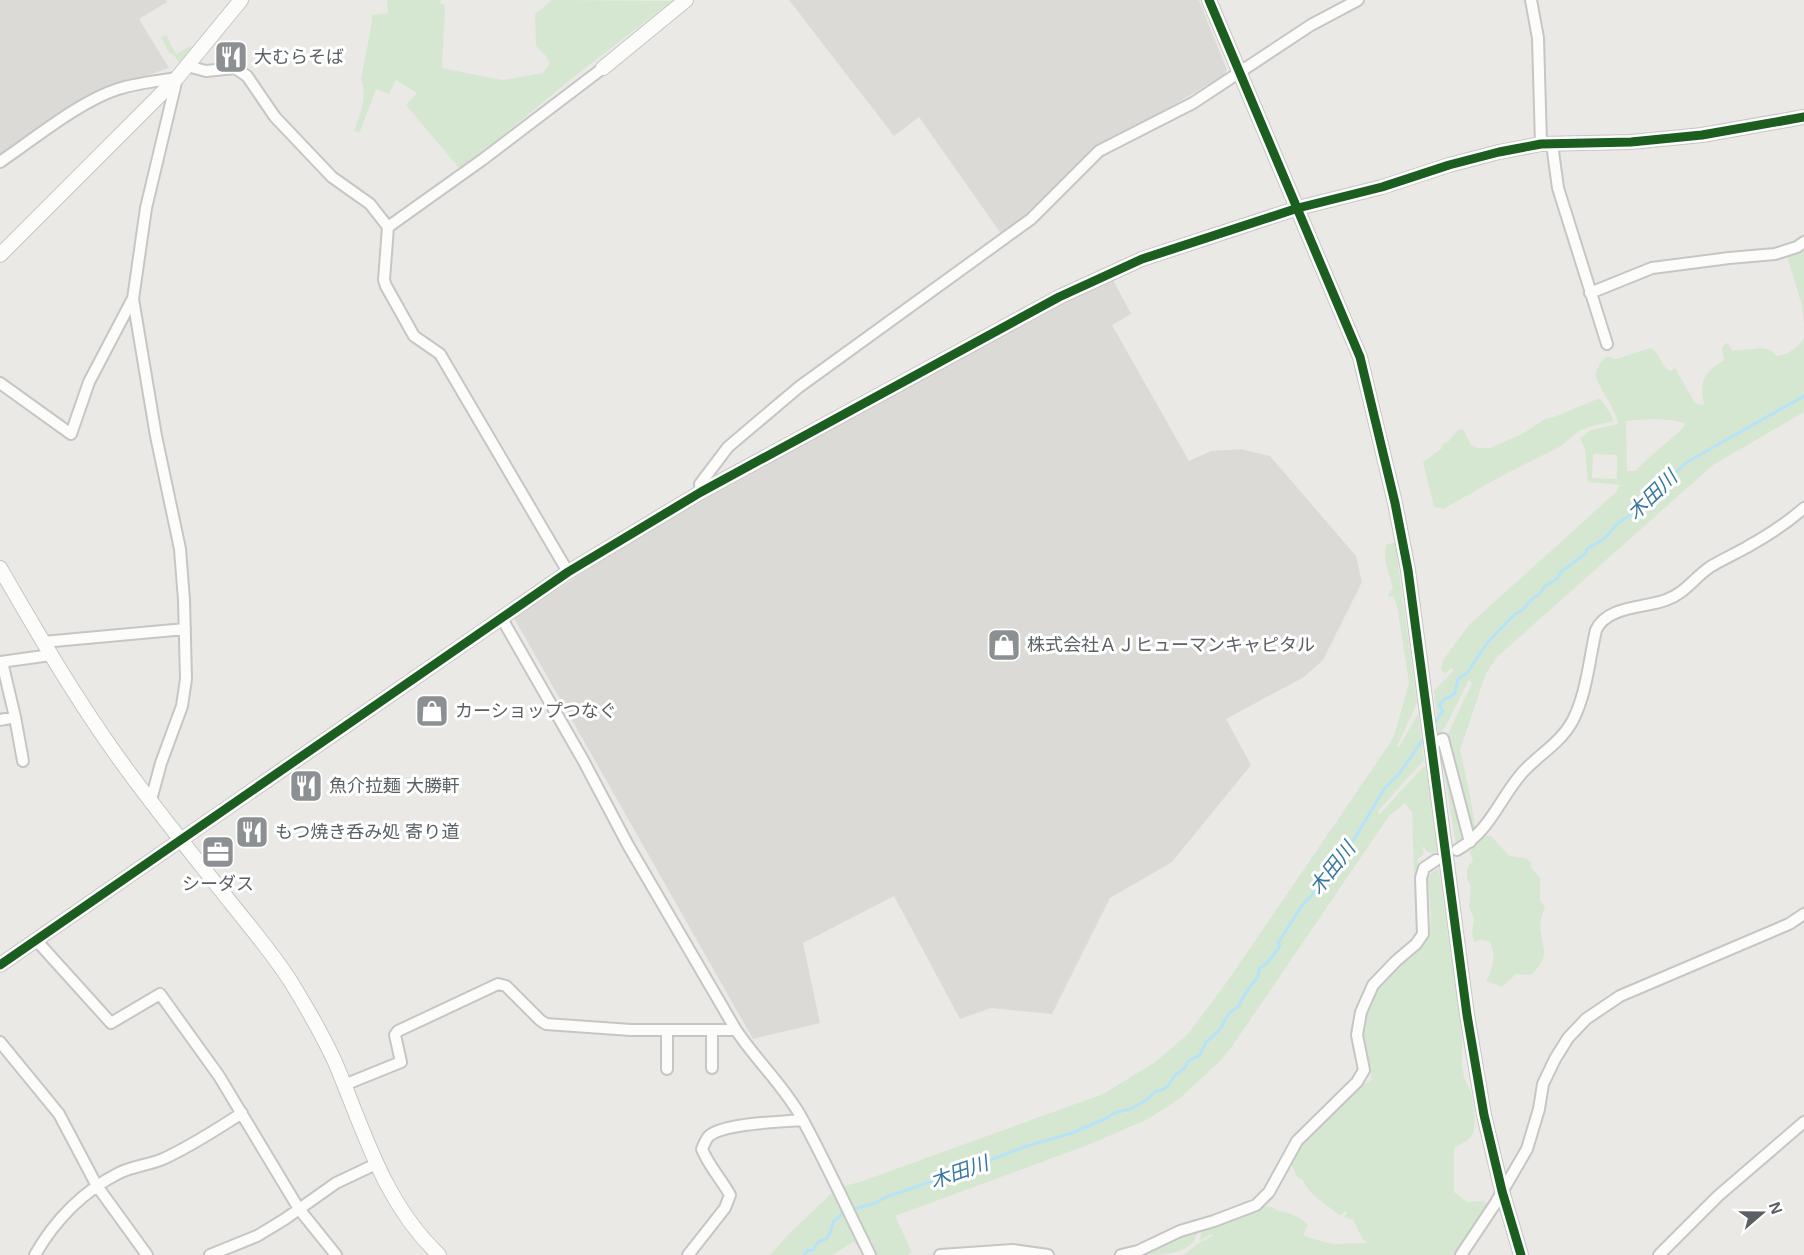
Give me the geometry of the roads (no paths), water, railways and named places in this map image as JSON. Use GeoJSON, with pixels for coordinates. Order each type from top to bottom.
{"type":"FeatureCollection","features":[{"type":"Feature","properties":{"kind":"street"},"geometry":{"type":"LineString","coordinates":[[0,255],[177,78],[241,0]]}},
{"type":"Feature","properties":{"kind":"street"},"geometry":{"type":"LineString","coordinates":[[388,227],[482,160],[603,68],[686,0]]}},
{"type":"Feature","properties":{"kind":"street"},"geometry":{"type":"LineString","coordinates":[[1209,0],[1360,357],[1395,503],[1408,570],[1467,1015],[1484,1115],[1502,1191],[1521,1255]]}},
{"type":"Feature","properties":{"kind":"street"},"geometry":{"type":"LineString","coordinates":[[701,492],[700,484],[728,447],[799,387],[1031,219],[1099,151],[1193,103],[1311,26],[1358,0]]}},
{"type":"Feature","properties":{"kind":"street"},"geometry":{"type":"LineString","coordinates":[[1531,0],[1538,38],[1546,144],[1607,344]]}},
{"type":"Feature","properties":{"kind":"street"},"geometry":{"type":"LineString","coordinates":[[187,66],[206,71],[235,68],[247,76],[275,117],[332,177],[370,204],[388,227],[384,280],[386,286],[414,336],[440,354],[568,572]]}},
{"type":"Feature","properties":{"kind":"street"},"geometry":{"type":"LineString","coordinates":[[0,162],[92,100],[136,84],[177,78]]}},
{"type":"Feature","properties":{"kind":"street"},"geometry":{"type":"LineString","coordinates":[[151,800],[161,763],[175,731],[182,706],[186,679],[185,629],[180,549],[156,436],[133,299],[146,208],[177,78]]}},
{"type":"Feature","properties":{"kind":"street"},"geometry":{"type":"LineString","coordinates":[[2,959],[36,940],[568,572],[701,492],[1059,297],[1142,259],[1298,208],[1382,187],[1449,165],[1499,152],[1546,144],[1631,142],[1702,135],[1804,117]]}},
{"type":"Feature","properties":{"kind":"street"},"geometry":{"type":"LineString","coordinates":[[1590,293],[1652,268],[1775,254],[1797,247],[1804,242]]}},
{"type":"Feature","properties":{"kind":"street"},"geometry":{"type":"LineString","coordinates":[[0,383],[71,434],[89,382],[133,299]]}},
{"type":"Feature","properties":{"kind":"street"},"geometry":{"type":"LineString","coordinates":[[1457,850],[1484,829],[1523,773],[1558,741],[1572,721],[1588,671],[1596,630],[1602,622],[1612,614],[1658,603],[1676,596],[1712,566],[1765,536],[1804,508]]}},
{"type":"Feature","properties":{"kind":"street"},"geometry":{"type":"LineString","coordinates":[[0,568],[43,642],[95,723],[181,840],[256,934],[290,981],[322,1034],[376,1164],[394,1200],[420,1236],[439,1255]]}},
{"type":"Feature","properties":{"kind":"street"},"geometry":{"type":"LineString","coordinates":[[501,617],[583,760],[628,845],[736,1030],[774,1077],[802,1120],[870,1255]]}},
{"type":"Feature","properties":{"kind":"street"},"geometry":{"type":"LineString","coordinates":[[43,642],[185,629]]}},
{"type":"Feature","properties":{"kind":"street"},"geometry":{"type":"LineString","coordinates":[[23,761],[1,662],[51,655]]}},
{"type":"Feature","properties":{"kind":"street"},"geometry":{"type":"LineString","coordinates":[[0,720],[15,717]]}},
{"type":"Feature","properties":{"kind":"street"},"geometry":{"type":"LineString","coordinates":[[1431,742],[1443,740],[1470,842]]}},
{"type":"Feature","properties":{"kind":"street"},"geometry":{"type":"LineString","coordinates":[[1121,1255],[1138,1251],[1180,1231],[1256,1205],[1269,1192],[1297,1141],[1362,1076],[1364,1066],[1357,1035],[1361,1012],[1373,985],[1423,934],[1421,878],[1424,868],[1436,860]]}},
{"type":"Feature","properties":{"kind":"street"},"geometry":{"type":"LineString","coordinates":[[1461,1255],[1527,1149],[1544,1084],[1555,1059],[1568,1038],[1586,1019],[1620,996],[1789,924],[1804,914]]}},
{"type":"Feature","properties":{"kind":"street"},"geometry":{"type":"LineString","coordinates":[[36,940],[111,1023],[159,994],[219,1076],[299,1209],[336,1255]]}},
{"type":"Feature","properties":{"kind":"street"},"geometry":{"type":"LineString","coordinates":[[344,1085],[401,1062],[395,1042],[395,1035],[398,1031],[498,984],[506,986],[546,1024],[594,1028],[736,1030]]}},
{"type":"Feature","properties":{"kind":"street"},"geometry":{"type":"LineString","coordinates":[[667,1030],[667,1069]]}},
{"type":"Feature","properties":{"kind":"street"},"geometry":{"type":"LineString","coordinates":[[712,1031],[712,1068]]}},
{"type":"Feature","properties":{"kind":"street"},"geometry":{"type":"LineString","coordinates":[[0,1042],[59,1114],[97,1186],[147,1255]]}},
{"type":"Feature","properties":{"kind":"street"},"geometry":{"type":"LineString","coordinates":[[35,1255],[58,1219],[97,1186],[120,1172],[161,1160],[209,1135],[242,1113]]}},
{"type":"Feature","properties":{"kind":"street"},"geometry":{"type":"LineString","coordinates":[[688,1255],[725,1208],[730,1195],[702,1149],[707,1137],[715,1133],[761,1123],[802,1120]]}},
{"type":"Feature","properties":{"kind":"street"},"geometry":{"type":"LineString","coordinates":[[1659,1255],[1718,1196],[1804,1122]]}},
{"type":"Feature","properties":{"kind":"street"},"geometry":{"type":"LineString","coordinates":[[210,1255],[256,1236],[336,1183],[376,1164]]}},
{"type":"Feature","properties":{"kind":"street"},"geometry":{"type":"LineString","coordinates":[[940,1255],[1013,1250],[1048,1255]]}},
{"type":"Feature","properties":{"kind":"waterway","name":"木田川"},"geometry":{"type":"LineString","coordinates":[[1433,725],[1443,711],[1439,706],[1444,699],[1455,693],[1458,679],[1467,673],[1487,643],[1515,614],[1539,595],[1545,586],[1557,579],[1561,572],[1586,553],[1587,549],[1604,539],[1617,524],[1636,511],[1651,491],[1661,486],[1687,462],[1804,396]]}},
{"type":"Feature","properties":{"kind":"waterway","name":"木田川"},"geometry":{"type":"LineString","coordinates":[[851,1210],[1027,1146],[1072,1133],[1114,1113],[1130,1109],[1145,1101],[1156,1091],[1168,1086],[1175,1075],[1185,1068],[1188,1061],[1200,1055],[1206,1042],[1219,1031],[1229,1013],[1239,1006],[1244,995],[1258,977],[1259,969],[1268,962],[1280,946],[1278,943],[1303,904],[1322,885],[1331,863],[1345,844],[1352,843],[1384,789],[1399,774],[1424,738]]}},
{"type":"Feature","properties":{"kind":"waterway","name":"木田川"},"geometry":{"type":"LineString","coordinates":[[804,1255],[808,1250],[813,1250],[818,1242],[826,1239],[833,1222],[845,1212]]}},
{"type":"Feature","properties":{"kind":"place","name":"大むらそば"},"geometry":{"type":"Point","coordinates":[231,57]}},
{"type":"Feature","properties":{"kind":"place","name":"株式会社ＡＪヒューマンキャピタル"},"geometry":{"type":"Point","coordinates":[1004,645]}},
{"type":"Feature","properties":{"kind":"place","name":"カーショップつなぐ"},"geometry":{"type":"Point","coordinates":[432,711]}},
{"type":"Feature","properties":{"kind":"place","name":"魚介拉麺 大勝軒"},"geometry":{"type":"Point","coordinates":[306,786]}},
{"type":"Feature","properties":{"kind":"place","name":"もつ焼き呑み処 寄り道"},"geometry":{"type":"Point","coordinates":[252,832]}},
{"type":"Feature","properties":{"kind":"place","name":"シーダス"},"geometry":{"type":"Point","coordinates":[218,852]}}]}
